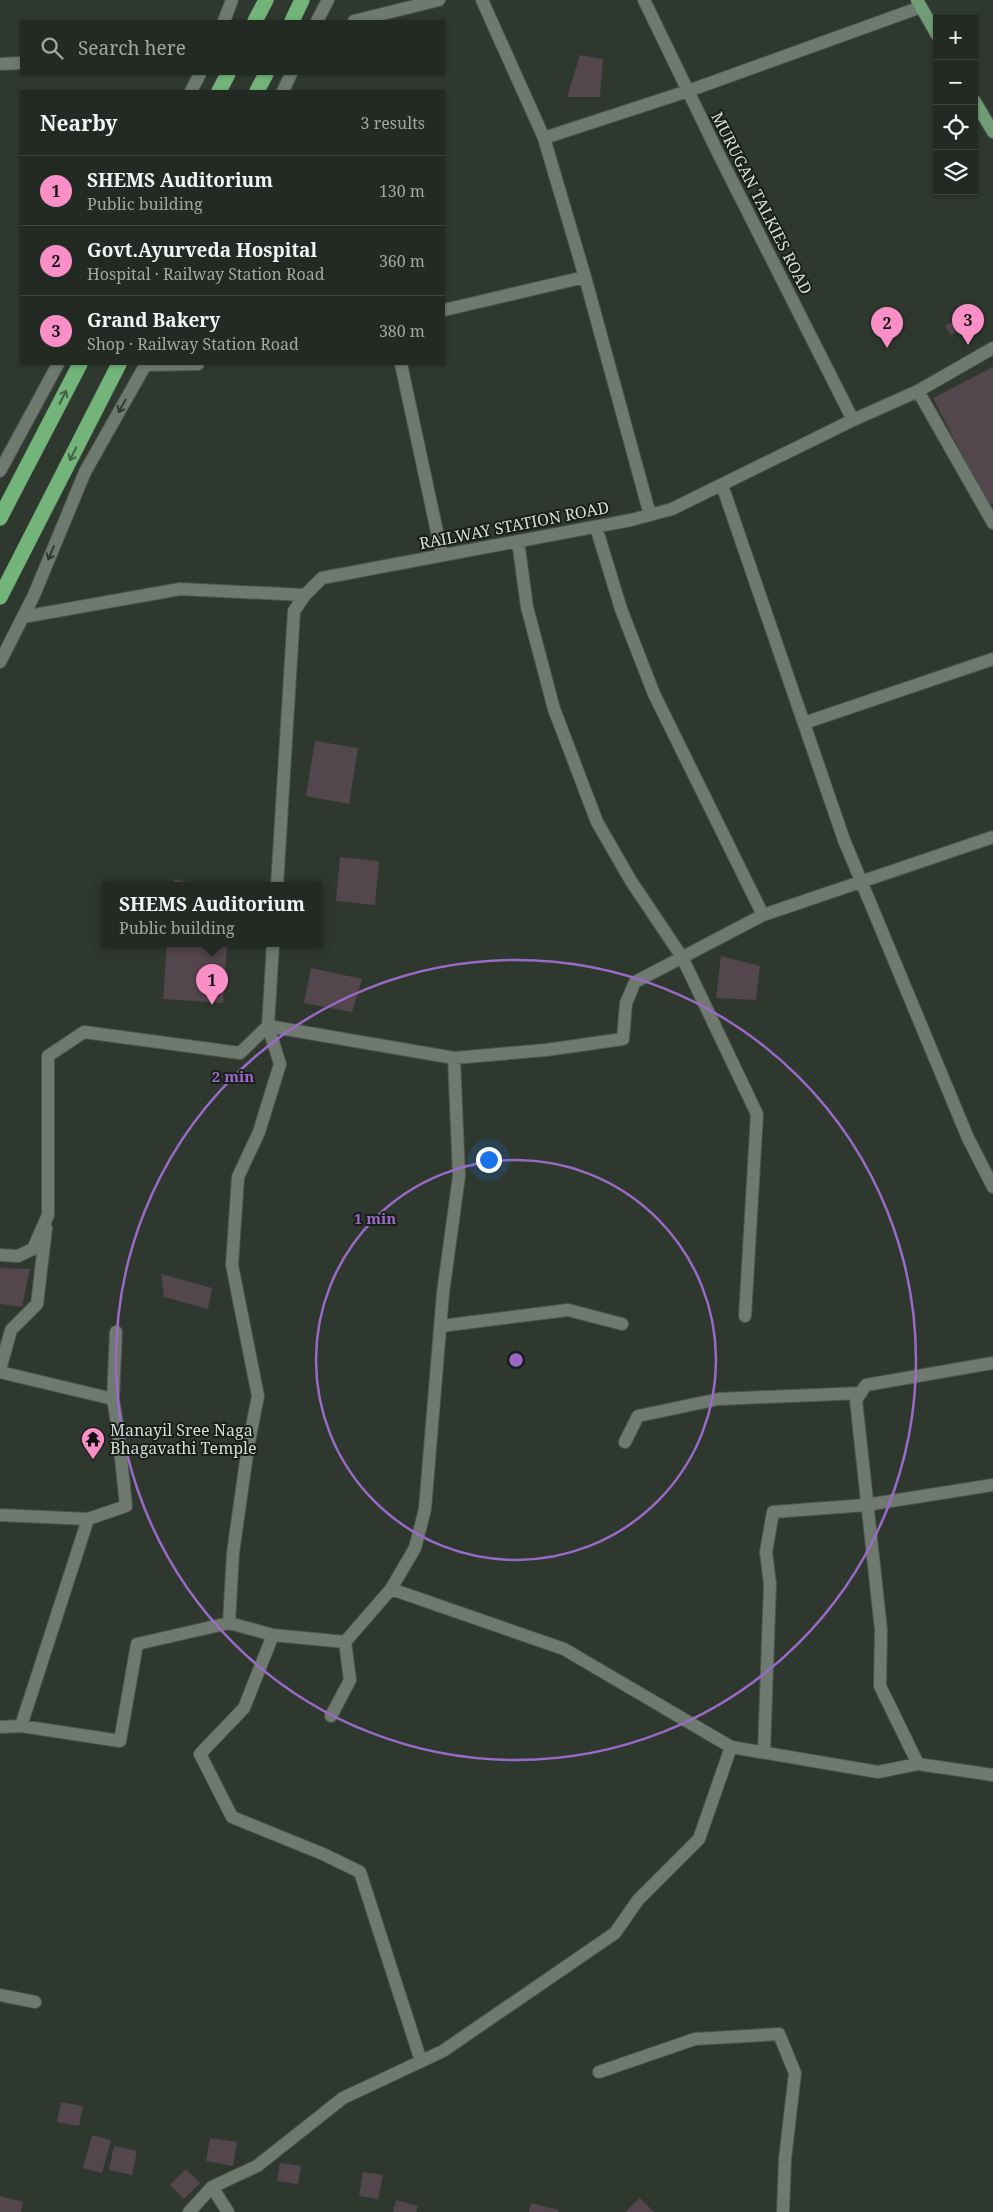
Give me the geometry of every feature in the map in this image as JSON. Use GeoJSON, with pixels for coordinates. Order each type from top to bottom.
{"type":"FeatureCollection","features":[{"type":"Feature","properties":{"kind":"highway"},"geometry":{"type":"LineString","coordinates":[[256,20],[266,0]]}},
{"type":"Feature","properties":{"kind":"highway"},"geometry":{"type":"LineString","coordinates":[[292,20],[302,0]]}},
{"type":"Feature","properties":{"kind":"highway"},"geometry":{"type":"LineString","coordinates":[[220,90],[227,75]]}},
{"type":"Feature","properties":{"kind":"highway"},"geometry":{"type":"LineString","coordinates":[[258,90],[265,75]]}},
{"type":"Feature","properties":{"kind":"highway"},"geometry":{"type":"LineString","coordinates":[[0,518],[79,365]]}},
{"type":"Feature","properties":{"kind":"highway"},"geometry":{"type":"LineString","coordinates":[[0,597],[118,365]]}},
{"type":"Feature","properties":{"kind":"main road"},"geometry":{"type":"LineString","coordinates":[[919,4],[933,28]]}},
{"type":"Feature","properties":{"kind":"main road"},"geometry":{"type":"LineString","coordinates":[[977,105],[993,132]]}},
{"type":"Feature","properties":{"kind":"street"},"geometry":{"type":"LineString","coordinates":[[224,20],[232,0]]}},
{"type":"Feature","properties":{"kind":"street"},"geometry":{"type":"LineString","coordinates":[[318,20],[328,0]]}},
{"type":"Feature","properties":{"kind":"street"},"geometry":{"type":"LineString","coordinates":[[358,20],[439,0]]}},
{"type":"Feature","properties":{"kind":"street"},"geometry":{"type":"LineString","coordinates":[[482,0],[544,138],[585,277],[650,515]]}},
{"type":"Feature","properties":{"kind":"street","name":"MURUGAN TALKIES ROAD"},"geometry":{"type":"LineString","coordinates":[[644,0],[827,372],[853,420]]}},
{"type":"Feature","properties":{"kind":"street"},"geometry":{"type":"LineString","coordinates":[[544,138],[688,91],[919,4]]}},
{"type":"Feature","properties":{"kind":"street"},"geometry":{"type":"LineString","coordinates":[[0,64],[20,63]]}},
{"type":"Feature","properties":{"kind":"street"},"geometry":{"type":"LineString","coordinates":[[192,90],[199,75]]}},
{"type":"Feature","properties":{"kind":"street"},"geometry":{"type":"LineString","coordinates":[[283,90],[291,75]]}},
{"type":"Feature","properties":{"kind":"street"},"geometry":{"type":"LineString","coordinates":[[445,310],[585,277]]}},
{"type":"Feature","properties":{"kind":"street","name":"RAILWAY STATION ROAD"},"geometry":{"type":"LineString","coordinates":[[277,882],[294,611],[305,595],[322,578],[596,526],[672,509],[853,420],[918,391],[993,348]]}},
{"type":"Feature","properties":{"kind":"street"},"geometry":{"type":"LineString","coordinates":[[0,471],[57,365]]}},
{"type":"Feature","properties":{"kind":"street"},"geometry":{"type":"LineString","coordinates":[[0,662],[23,617],[85,472],[144,365]]}},
{"type":"Feature","properties":{"kind":"street"},"geometry":{"type":"LineString","coordinates":[[401,365],[442,555]]}},
{"type":"Feature","properties":{"kind":"street"},"geometry":{"type":"LineString","coordinates":[[918,391],[993,523]]}},
{"type":"Feature","properties":{"kind":"street"},"geometry":{"type":"LineString","coordinates":[[722,485],[844,840],[968,1138],[993,1187]]}},
{"type":"Feature","properties":{"kind":"street"},"geometry":{"type":"LineString","coordinates":[[596,526],[621,609],[654,694],[763,915]]}},
{"type":"Feature","properties":{"kind":"street"},"geometry":{"type":"LineString","coordinates":[[518,541],[527,607],[554,709],[597,822],[631,880],[682,958],[758,1114],[745,1316]]}},
{"type":"Feature","properties":{"kind":"street"},"geometry":{"type":"LineString","coordinates":[[23,617],[180,589],[305,595]]}},
{"type":"Feature","properties":{"kind":"street"},"geometry":{"type":"LineString","coordinates":[[804,723],[993,659]]}},
{"type":"Feature","properties":{"kind":"street"},"geometry":{"type":"LineString","coordinates":[[268,1026],[454,1058],[546,1050],[623,1038],[626,1004],[635,982],[763,915],[993,837]]}},
{"type":"Feature","properties":{"kind":"street"},"geometry":{"type":"LineString","coordinates":[[229,1623],[233,1553],[248,1447],[258,1396],[232,1265],[238,1177],[259,1132],[280,1064],[268,1026],[273,947]]}},
{"type":"Feature","properties":{"kind":"street"},"geometry":{"type":"LineString","coordinates":[[113,1399],[0,1371],[11,1330],[37,1304],[48,1215],[48,1056],[84,1032],[240,1053],[268,1026]]}},
{"type":"Feature","properties":{"kind":"street"},"geometry":{"type":"LineString","coordinates":[[331,1716],[350,1680],[345,1642],[391,1589],[415,1548],[425,1509],[441,1326],[459,1176],[454,1058]]}},
{"type":"Feature","properties":{"kind":"street"},"geometry":{"type":"LineString","coordinates":[[0,1255],[18,1256],[33,1248],[48,1215]]}},
{"type":"Feature","properties":{"kind":"street"},"geometry":{"type":"LineString","coordinates":[[441,1326],[568,1310],[622,1324]]}},
{"type":"Feature","properties":{"kind":"street"},"geometry":{"type":"LineString","coordinates":[[0,1515],[88,1519],[126,1506],[113,1399],[116,1332]]}},
{"type":"Feature","properties":{"kind":"street"},"geometry":{"type":"LineString","coordinates":[[918,1764],[880,1686],[882,1630],[866,1505],[856,1400],[866,1385],[993,1363]]}},
{"type":"Feature","properties":{"kind":"street"},"geometry":{"type":"LineString","coordinates":[[625,1442],[638,1416],[719,1399],[861,1393]]}},
{"type":"Feature","properties":{"kind":"street"},"geometry":{"type":"LineString","coordinates":[[764,1752],[770,1584],[766,1552],[773,1512],[866,1505],[993,1485]]}},
{"type":"Feature","properties":{"kind":"street"},"geometry":{"type":"LineString","coordinates":[[21,1726],[88,1519]]}},
{"type":"Feature","properties":{"kind":"street"},"geometry":{"type":"LineString","coordinates":[[391,1589],[564,1649],[731,1747],[878,1772],[918,1764],[993,1775]]}},
{"type":"Feature","properties":{"kind":"street"},"geometry":{"type":"LineString","coordinates":[[0,1727],[21,1726],[120,1741],[137,1644],[229,1623],[273,1635],[345,1642]]}},
{"type":"Feature","properties":{"kind":"street"},"geometry":{"type":"LineString","coordinates":[[273,1635],[244,1708],[200,1754],[232,1817],[323,1854],[360,1872],[421,2061]]}},
{"type":"Feature","properties":{"kind":"street"},"geometry":{"type":"LineString","coordinates":[[189,2212],[212,2187],[257,2166],[342,2098],[443,2051],[615,1933],[638,1900],[699,1839],[731,1747]]}},
{"type":"Feature","properties":{"kind":"street"},"geometry":{"type":"LineString","coordinates":[[0,1995],[35,2002]]}},
{"type":"Feature","properties":{"kind":"street"},"geometry":{"type":"LineString","coordinates":[[599,2072],[696,2039],[778,2034],[795,2073],[784,2159],[783,2212]]}},
{"type":"Feature","properties":{"kind":"street"},"geometry":{"type":"LineString","coordinates":[[212,2187],[228,2212]]}},
{"type":"Feature","properties":{"kind":"building"},"geometry":{"type":"Polygon","coordinates":[[[580,55],[603,59],[600,97],[567,97],[580,55]]]}},
{"type":"Feature","properties":{"kind":"building"},"geometry":{"type":"Polygon","coordinates":[[[954,321],[959,330],[951,335],[945,326],[954,321]]]}},
{"type":"Feature","properties":{"kind":"building"},"geometry":{"type":"Polygon","coordinates":[[[993,367],[993,503],[988,505],[933,398],[993,367]]]}},
{"type":"Feature","properties":{"kind":"building"},"geometry":{"type":"Polygon","coordinates":[[[315,741],[358,748],[349,804],[306,796],[315,741]]]}},
{"type":"Feature","properties":{"kind":"building"},"geometry":{"type":"Polygon","coordinates":[[[340,857],[379,861],[375,905],[336,901],[340,857]]]}},
{"type":"Feature","properties":{"kind":"building"},"geometry":{"type":"Polygon","coordinates":[[[174,879],[189,882],[174,882],[174,879]]]}},
{"type":"Feature","properties":{"kind":"building"},"geometry":{"type":"Polygon","coordinates":[[[167,947],[227,947],[223,1003],[163,999],[167,947]]]}},
{"type":"Feature","properties":{"kind":"building"},"geometry":{"type":"Polygon","coordinates":[[[721,956],[760,966],[756,1000],[716,998],[721,956]]]}},
{"type":"Feature","properties":{"kind":"building"},"geometry":{"type":"Polygon","coordinates":[[[311,968],[362,979],[352,1012],[304,1003],[311,968]]]}},
{"type":"Feature","properties":{"kind":"building"},"geometry":{"type":"Polygon","coordinates":[[[0,1268],[30,1269],[22,1307],[0,1304],[0,1268]]]}},
{"type":"Feature","properties":{"kind":"building"},"geometry":{"type":"Polygon","coordinates":[[[161,1274],[212,1288],[208,1309],[164,1297],[161,1274]]]}},
{"type":"Feature","properties":{"kind":"building"},"geometry":{"type":"Polygon","coordinates":[[[61,2102],[83,2106],[79,2126],[57,2122],[61,2102]]]}},
{"type":"Feature","properties":{"kind":"building"},"geometry":{"type":"Polygon","coordinates":[[[92,2135],[111,2140],[102,2173],[83,2168],[92,2135]]]}},
{"type":"Feature","properties":{"kind":"building"},"geometry":{"type":"Polygon","coordinates":[[[210,2138],[237,2142],[233,2166],[206,2161],[210,2138]]]}},
{"type":"Feature","properties":{"kind":"building"},"geometry":{"type":"Polygon","coordinates":[[[114,2146],[137,2151],[132,2175],[109,2170],[114,2146]]]}},
{"type":"Feature","properties":{"kind":"building"},"geometry":{"type":"Polygon","coordinates":[[[280,2163],[301,2166],[298,2184],[277,2181],[280,2163]]]}},
{"type":"Feature","properties":{"kind":"building"},"geometry":{"type":"Polygon","coordinates":[[[186,2169],[200,2183],[184,2199],[170,2185],[186,2169]]]}},
{"type":"Feature","properties":{"kind":"building"},"geometry":{"type":"Polygon","coordinates":[[[363,2172],[383,2175],[378,2199],[359,2196],[363,2172]]]}},
{"type":"Feature","properties":{"kind":"building"},"geometry":{"type":"Polygon","coordinates":[[[0,2196],[23,2202],[21,2212],[0,2212],[0,2196]]]}},
{"type":"Feature","properties":{"kind":"building"},"geometry":{"type":"Polygon","coordinates":[[[640,2198],[654,2212],[625,2212],[640,2198]]]}},
{"type":"Feature","properties":{"kind":"building"},"geometry":{"type":"Polygon","coordinates":[[[396,2200],[418,2206],[416,2212],[393,2212],[396,2200]]]}},
{"type":"Feature","properties":{"kind":"building"},"geometry":{"type":"Polygon","coordinates":[[[531,2203],[558,2210],[558,2212],[529,2212],[531,2203]]]}},
{"type":"Feature","properties":{"kind":"place","name":"Grand Bakery"},"geometry":{"type":"Point","coordinates":[968,345]}},
{"type":"Feature","properties":{"kind":"place","name":"Govt.Ayurveda Hospital"},"geometry":{"type":"Point","coordinates":[887,348]}},
{"type":"Feature","properties":{"kind":"place","name":"SHEMS Auditorium"},"geometry":{"type":"Point","coordinates":[212,1005]}},
{"type":"Feature","properties":{"kind":"place","name":"Manayil Sree Naga Bhagavathi Temple"},"geometry":{"type":"Point","coordinates":[93,1460]}}]}
